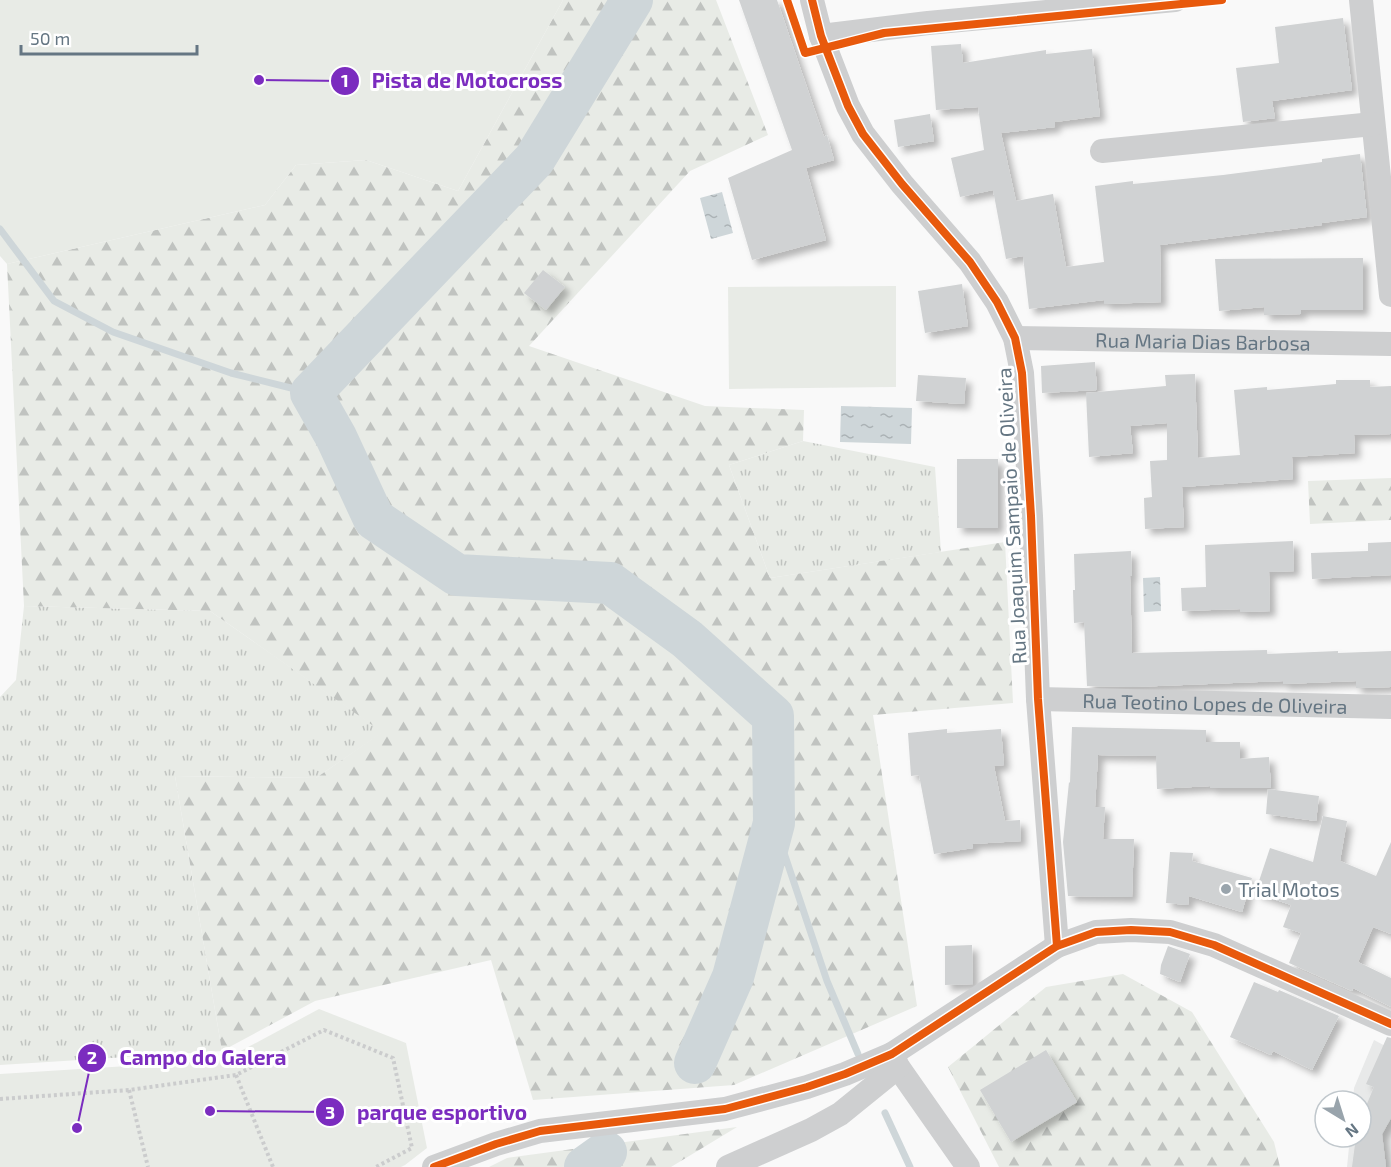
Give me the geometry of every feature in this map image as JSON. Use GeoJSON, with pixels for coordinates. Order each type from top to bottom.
{"type":"FeatureCollection","features":[{"type":"Feature","properties":{"kind":"street","name":"Rua Joaquim Sampaio de Oliveira"},"geometry":{"type":"LineString","coordinates":[[812,0],[822,36],[848,106],[863,134],[902,184],[970,262],[997,302],[1015,338],[1024,395],[1038,699],[1057,946]]}},
{"type":"Feature","properties":{"kind":"street"},"geometry":{"type":"LineString","coordinates":[[822,36],[928,23],[1175,0]]}},
{"type":"Feature","properties":{"kind":"street"},"geometry":{"type":"LineString","coordinates":[[1361,0],[1391,295]]}},
{"type":"Feature","properties":{"kind":"street"},"geometry":{"type":"LineString","coordinates":[[1102,151],[1373,124]]}},
{"type":"Feature","properties":{"kind":"street","name":"Rua Maria Dias Barbosa"},"geometry":{"type":"LineString","coordinates":[[1015,338],[1391,344]]}},
{"type":"Feature","properties":{"kind":"street","name":"Rua Teotino Lopes de Oliveira"},"geometry":{"type":"LineString","coordinates":[[1038,699],[1391,707]]}},
{"type":"Feature","properties":{"kind":"street"},"geometry":{"type":"LineString","coordinates":[[728,1167],[811,1130],[840,1114],[895,1060],[1057,946],[1096,932],[1131,930],[1170,932],[1214,945],[1391,1024]]}},
{"type":"Feature","properties":{"kind":"street"},"geometry":{"type":"LineString","coordinates":[[434,1167],[496,1144],[540,1131],[725,1109],[895,1060]]}},
{"type":"Feature","properties":{"kind":"street"},"geometry":{"type":"LineString","coordinates":[[895,1060],[968,1167]]}},
{"type":"Feature","properties":{"kind":"path"},"geometry":{"type":"LineString","coordinates":[[0,1099],[129,1090],[236,1075],[324,1030],[393,1058],[412,1148],[376,1167]]}},
{"type":"Feature","properties":{"kind":"path"},"geometry":{"type":"LineString","coordinates":[[236,1075],[273,1167]]}},
{"type":"Feature","properties":{"kind":"path"},"geometry":{"type":"LineString","coordinates":[[129,1090],[148,1167]]}},
{"type":"Feature","properties":{"kind":"shaded area"},"geometry":{"type":"Polygon","coordinates":[[[1374,1040],[1391,1049],[1391,1167],[1347,1167],[1349,1149],[1373,1149],[1373,1089],[1354,1088],[1374,1040]]]}},
{"type":"Feature","properties":{"kind":"green space"},"geometry":{"type":"Polygon","coordinates":[[[0,0],[563,0],[458,191],[366,160],[296,165],[265,205],[7,264],[0,256],[0,0]]]}},
{"type":"Feature","properties":{"kind":"green space"},"geometry":{"type":"Polygon","coordinates":[[[563,0],[716,0],[768,135],[690,171],[529,346],[705,406],[804,410],[803,441],[729,465],[770,578],[1005,542],[1013,703],[873,715],[917,1006],[734,1085],[533,1100],[491,960],[315,1001],[222,1051],[175,776],[316,778],[382,732],[210,611],[24,606],[7,264],[265,205],[296,165],[366,160],[458,191],[563,0]]]}},
{"type":"Feature","properties":{"kind":"green space"},"geometry":{"type":"Polygon","coordinates":[[[896,286],[896,387],[729,389],[728,287],[896,286]]]}},
{"type":"Feature","properties":{"kind":"green space"},"geometry":{"type":"Polygon","coordinates":[[[803,441],[935,467],[941,552],[770,578],[729,465],[803,441]]]}},
{"type":"Feature","properties":{"kind":"green space"},"geometry":{"type":"Polygon","coordinates":[[[1391,478],[1391,520],[1310,524],[1308,481],[1391,478]]]}},
{"type":"Feature","properties":{"kind":"green space"},"geometry":{"type":"Polygon","coordinates":[[[24,606],[210,611],[383,732],[316,778],[175,776],[222,1051],[0,1065],[0,697],[16,680],[24,606]]]}},
{"type":"Feature","properties":{"kind":"green space"},"geometry":{"type":"Polygon","coordinates":[[[1123,974],[1192,1012],[1274,1142],[1280,1167],[999,1167],[948,1067],[1046,987],[1123,974]]]}},
{"type":"Feature","properties":{"kind":"green space"},"geometry":{"type":"Polygon","coordinates":[[[319,1009],[406,1043],[427,1148],[405,1165],[401,1167],[0,1167],[0,1074],[224,1060],[319,1009]]]}},
{"type":"Feature","properties":{"kind":"green space"},"geometry":{"type":"Polygon","coordinates":[[[737,1127],[671,1167],[489,1167],[507,1158],[737,1127]]]}},
{"type":"Feature","properties":{"kind":"water"},"geometry":{"type":"Polygon","coordinates":[[[722,192],[733,233],[711,239],[700,198],[722,192]]]}},
{"type":"Feature","properties":{"kind":"water"},"geometry":{"type":"Polygon","coordinates":[[[841,406],[912,408],[911,444],[840,442],[841,406]]]}},
{"type":"Feature","properties":{"kind":"water"},"geometry":{"type":"Polygon","coordinates":[[[1160,577],[1161,611],[1144,612],[1143,578],[1160,577]]]}},
{"type":"Feature","properties":{"kind":"building"},"geometry":{"type":"Polygon","coordinates":[[[739,0],[777,0],[834,160],[806,168],[826,240],[752,260],[728,178],[792,150],[739,0]]]}},
{"type":"Feature","properties":{"kind":"building"},"geometry":{"type":"Polygon","coordinates":[[[1343,18],[1352,90],[1272,101],[1275,118],[1243,122],[1236,68],[1279,63],[1275,27],[1343,18]]]}},
{"type":"Feature","properties":{"kind":"building"},"geometry":{"type":"Polygon","coordinates":[[[961,44],[963,63],[1046,50],[1046,54],[1092,49],[1100,116],[1055,122],[1055,127],[1001,133],[1016,201],[1053,194],[1066,267],[1104,262],[1095,186],[1223,175],[1322,162],[1322,159],[1360,154],[1367,217],[1322,223],[1322,225],[1160,245],[1161,302],[1104,304],[1104,300],[1029,309],[1023,256],[1006,259],[993,190],[960,197],[951,158],[984,150],[978,107],[936,110],[931,46],[961,44]]]}},
{"type":"Feature","properties":{"kind":"building"},"geometry":{"type":"Polygon","coordinates":[[[930,114],[934,141],[898,147],[894,120],[930,114]]]}},
{"type":"Feature","properties":{"kind":"building"},"geometry":{"type":"Polygon","coordinates":[[[1363,258],[1363,310],[1301,310],[1301,314],[1264,315],[1264,307],[1219,311],[1215,259],[1363,258]]]}},
{"type":"Feature","properties":{"kind":"building"},"geometry":{"type":"Polygon","coordinates":[[[543,270],[565,287],[546,310],[524,293],[543,270]]]}},
{"type":"Feature","properties":{"kind":"building"},"geometry":{"type":"Polygon","coordinates":[[[962,284],[968,326],[925,333],[918,291],[962,284]]]}},
{"type":"Feature","properties":{"kind":"building"},"geometry":{"type":"Polygon","coordinates":[[[1095,362],[1097,390],[1042,393],[1041,366],[1095,362]]]}},
{"type":"Feature","properties":{"kind":"building"},"geometry":{"type":"Polygon","coordinates":[[[1195,374],[1198,458],[1240,455],[1234,390],[1267,387],[1267,390],[1336,384],[1336,380],[1370,380],[1370,387],[1391,386],[1391,434],[1354,435],[1355,453],[1292,457],[1293,479],[1182,487],[1184,527],[1145,529],[1144,498],[1152,497],[1150,461],[1167,460],[1167,423],[1130,426],[1133,453],[1089,457],[1086,393],[1166,386],[1165,375],[1195,374]]]}},
{"type":"Feature","properties":{"kind":"building"},"geometry":{"type":"Polygon","coordinates":[[[918,375],[966,378],[964,404],[916,401],[918,375]]]}},
{"type":"Feature","properties":{"kind":"building"},"geometry":{"type":"Polygon","coordinates":[[[957,459],[998,459],[998,528],[957,528],[957,459]]]}},
{"type":"Feature","properties":{"kind":"building"},"geometry":{"type":"Polygon","coordinates":[[[1293,541],[1294,571],[1269,572],[1270,611],[1240,612],[1240,609],[1182,611],[1181,588],[1206,587],[1205,545],[1293,541]]]}},
{"type":"Feature","properties":{"kind":"building"},"geometry":{"type":"Polygon","coordinates":[[[1391,542],[1391,575],[1312,579],[1311,553],[1368,551],[1368,543],[1391,542]]]}},
{"type":"Feature","properties":{"kind":"building"},"geometry":{"type":"Polygon","coordinates":[[[1131,551],[1132,653],[1267,650],[1267,654],[1391,651],[1391,687],[1356,688],[1356,681],[1283,684],[1283,681],[1133,687],[1087,686],[1084,622],[1074,623],[1074,554],[1131,551]]]}},
{"type":"Feature","properties":{"kind":"building"},"geometry":{"type":"Polygon","coordinates":[[[1072,727],[1206,730],[1206,742],[1240,742],[1240,759],[1269,757],[1271,788],[1210,788],[1210,786],[1157,789],[1156,756],[1098,755],[1095,807],[1105,807],[1103,839],[1134,839],[1132,897],[1068,896],[1063,842],[1070,783],[1072,727]]]}},
{"type":"Feature","properties":{"kind":"building"},"geometry":{"type":"Polygon","coordinates":[[[947,729],[947,733],[1001,729],[1004,765],[994,766],[1005,821],[1020,820],[1021,841],[972,844],[973,848],[934,854],[919,775],[911,776],[908,733],[947,729]]]}},
{"type":"Feature","properties":{"kind":"building"},"geometry":{"type":"Polygon","coordinates":[[[1268,789],[1319,796],[1316,821],[1266,814],[1268,789]]]}},
{"type":"Feature","properties":{"kind":"building"},"geometry":{"type":"Polygon","coordinates":[[[1323,816],[1347,821],[1340,861],[1376,876],[1391,842],[1391,934],[1373,927],[1358,962],[1391,978],[1391,1007],[1353,988],[1352,991],[1289,963],[1301,933],[1283,927],[1291,905],[1255,893],[1270,848],[1313,862],[1323,816]]]}},
{"type":"Feature","properties":{"kind":"building"},"geometry":{"type":"Polygon","coordinates":[[[1170,852],[1193,853],[1192,861],[1252,878],[1242,912],[1189,896],[1188,905],[1166,903],[1170,852]]]}},
{"type":"Feature","properties":{"kind":"building"},"geometry":{"type":"Polygon","coordinates":[[[972,945],[973,984],[945,985],[945,946],[972,945]]]}},
{"type":"Feature","properties":{"kind":"building"},"geometry":{"type":"Polygon","coordinates":[[[1168,946],[1190,954],[1180,982],[1160,974],[1168,946]]]}},
{"type":"Feature","properties":{"kind":"building"},"geometry":{"type":"Polygon","coordinates":[[[1254,982],[1278,992],[1279,990],[1339,1016],[1312,1070],[1273,1051],[1271,1055],[1230,1037],[1254,982]]]}},
{"type":"Feature","properties":{"kind":"building"},"geometry":{"type":"Polygon","coordinates":[[[1387,1037],[1391,1038],[1391,1118],[1382,1134],[1386,1167],[1352,1167],[1354,1149],[1373,1149],[1374,1087],[1366,1084],[1387,1037]]]}},
{"type":"Feature","properties":{"kind":"building"},"geometry":{"type":"Polygon","coordinates":[[[1046,1050],[1077,1102],[1011,1142],[980,1090],[1046,1050]]]}},
{"type":"Feature","properties":{"kind":"waterway"},"geometry":{"type":"LineString","coordinates":[[632,0],[534,160],[311,393],[336,437],[374,519],[457,575],[610,583],[687,639],[773,716],[774,823],[733,977],[695,1063]]}},
{"type":"Feature","properties":{"kind":"waterway"},"geometry":{"type":"LineString","coordinates":[[0,229],[54,301],[113,332],[231,373],[311,393]]}},
{"type":"Feature","properties":{"kind":"waterway"},"geometry":{"type":"LineString","coordinates":[[774,823],[827,981],[858,1054]]}},
{"type":"Feature","properties":{"kind":"waterway"},"geometry":{"type":"LineString","coordinates":[[885,1113],[910,1167]]}},
{"type":"Feature","properties":{"kind":"waterway"},"geometry":{"type":"LineString","coordinates":[[585,1167],[606,1152]]}},
{"type":"Feature","properties":{"kind":"cycle path"},"geometry":{"type":"LineString","coordinates":[[787,0],[805,53],[884,33],[1222,0]]}},
{"type":"Feature","properties":{"kind":"cycle path"},"geometry":{"type":"LineString","coordinates":[[812,0],[821,36],[848,106],[863,134],[902,184],[970,262],[997,302],[1015,338],[1022,373],[1031,516],[1038,699],[1057,946]]}},
{"type":"Feature","properties":{"kind":"cycle path"},"geometry":{"type":"LineString","coordinates":[[434,1167],[496,1144],[540,1131],[725,1109],[807,1087],[845,1074],[892,1054],[1057,946],[1096,932],[1131,930],[1170,932],[1214,945],[1391,1024]]}},
{"type":"Feature","properties":{"kind":"place","name":"Pista de Motocross"},"geometry":{"type":"Point","coordinates":[259,80]}},
{"type":"Feature","properties":{"kind":"place","name":"Trial Motos"},"geometry":{"type":"Point","coordinates":[1226,889]}},
{"type":"Feature","properties":{"kind":"place","name":"parque esportivo"},"geometry":{"type":"Point","coordinates":[210,1111]}},
{"type":"Feature","properties":{"kind":"place","name":"Campo do Galera"},"geometry":{"type":"Point","coordinates":[77,1128]}}]}
